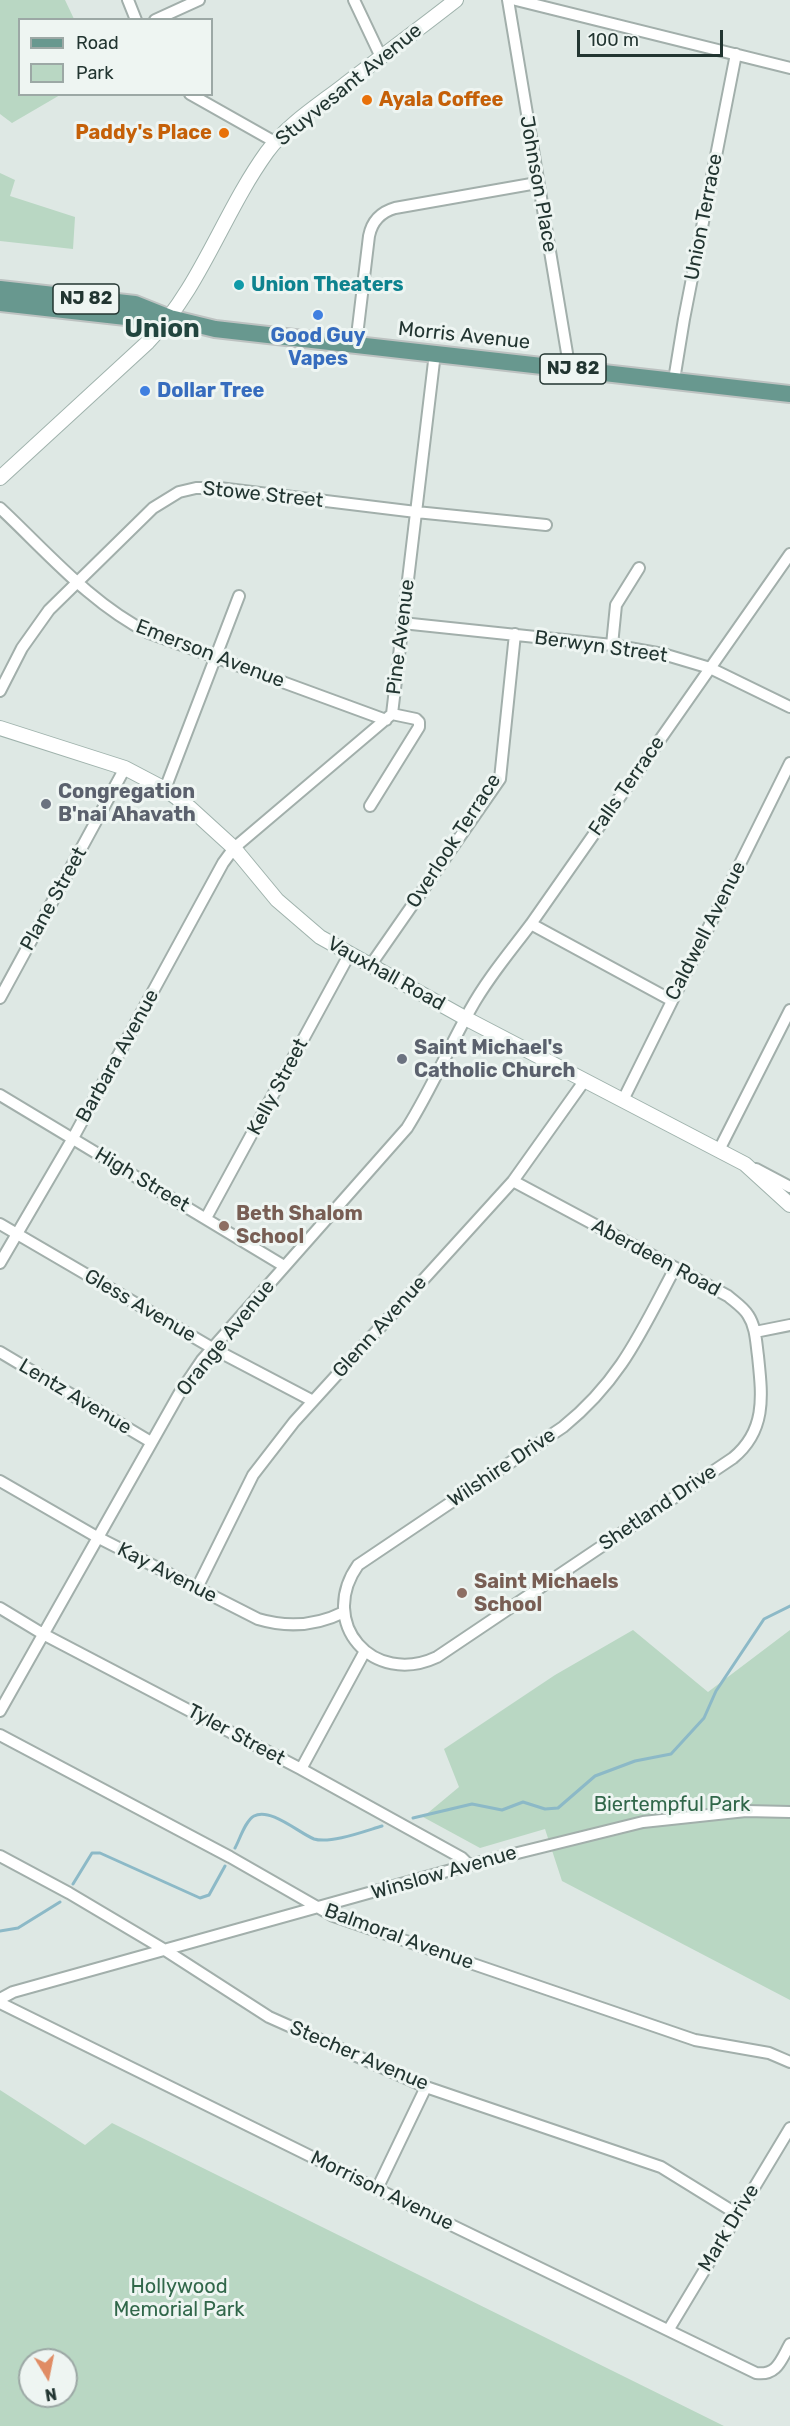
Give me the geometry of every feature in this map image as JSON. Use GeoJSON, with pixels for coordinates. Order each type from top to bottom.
{"type":"FeatureCollection","features":[{"type":"Feature","properties":{"kind":"main road","name":"Morris Avenue"},"geometry":{"type":"LineString","coordinates":[[0,289],[127,303],[170,318],[215,329],[790,394]]}},
{"type":"Feature","properties":{"kind":"main road","name":"Morris Avenue"},"geometry":{"type":"LineString","coordinates":[[0,303],[126,317],[170,318]]}},
{"type":"Feature","properties":{"kind":"street"},"geometry":{"type":"LineString","coordinates":[[128,0],[135,18]]}},
{"type":"Feature","properties":{"kind":"street"},"geometry":{"type":"LineString","coordinates":[[159,18],[199,0]]}},
{"type":"Feature","properties":{"kind":"street"},"geometry":{"type":"LineString","coordinates":[[354,0],[381,57]]}},
{"type":"Feature","properties":{"kind":"street","name":"Stuyvesant Avenue"},"geometry":{"type":"LineString","coordinates":[[0,478],[148,342],[170,318],[189,290],[255,171],[275,142],[304,116],[456,0]]}},
{"type":"Feature","properties":{"kind":"street","name":"Johnson Place"},"geometry":{"type":"LineString","coordinates":[[508,0],[567,353],[567,369]]}},
{"type":"Feature","properties":{"kind":"street"},"geometry":{"type":"LineString","coordinates":[[516,0],[533,2],[790,68]]}},
{"type":"Feature","properties":{"kind":"street","name":"Union Terrace"},"geometry":{"type":"LineString","coordinates":[[674,380],[736,54]]}},
{"type":"Feature","properties":{"kind":"street"},"geometry":{"type":"LineString","coordinates":[[194,96],[275,142]]}},
{"type":"Feature","properties":{"kind":"street"},"geometry":{"type":"LineString","coordinates":[[356,344],[369,238],[372,225],[379,217],[395,208],[537,183]]}},
{"type":"Feature","properties":{"kind":"street","name":"Pine Avenue"},"geometry":{"type":"LineString","coordinates":[[234,848],[389,717],[435,353]]}},
{"type":"Feature","properties":{"kind":"street","name":"Stowe Street"},"geometry":{"type":"LineString","coordinates":[[0,691],[22,648],[49,610],[77,580],[153,508],[174,494],[196,488],[219,488],[546,525]]}},
{"type":"Feature","properties":{"kind":"street","name":"Emerson Avenue"},"geometry":{"type":"LineString","coordinates":[[0,508],[105,606],[149,633],[389,717],[416,719],[419,727],[370,806]]}},
{"type":"Feature","properties":{"kind":"street","name":"Falls Terrace"},"geometry":{"type":"LineString","coordinates":[[465,1018],[488,982],[790,554]]}},
{"type":"Feature","properties":{"kind":"street"},"geometry":{"type":"LineString","coordinates":[[612,645],[616,605],[639,568]]}},
{"type":"Feature","properties":{"kind":"street"},"geometry":{"type":"LineString","coordinates":[[165,789],[239,596]]}},
{"type":"Feature","properties":{"kind":"street","name":"Berwyn Street"},"geometry":{"type":"LineString","coordinates":[[402,623],[612,645],[663,654],[710,668],[790,707]]}},
{"type":"Feature","properties":{"kind":"street","name":"Overlook Terrace"},"geometry":{"type":"LineString","coordinates":[[370,966],[500,778],[515,634]]}},
{"type":"Feature","properties":{"kind":"street","name":"Vauxhall Road"},"geometry":{"type":"LineString","coordinates":[[0,728],[125,768],[165,789],[189,807],[234,848],[290,912],[320,937],[465,1018],[745,1164],[790,1205]]}},
{"type":"Feature","properties":{"kind":"street","name":"Caldwell Avenue"},"geometry":{"type":"LineString","coordinates":[[623,1100],[790,763]]}},
{"type":"Feature","properties":{"kind":"street","name":"Plane Street"},"geometry":{"type":"LineString","coordinates":[[0,998],[125,768]]}},
{"type":"Feature","properties":{"kind":"street","name":"Barbara Avenue"},"geometry":{"type":"LineString","coordinates":[[0,1263],[73,1138],[223,863],[234,848]]}},
{"type":"Feature","properties":{"kind":"street"},"geometry":{"type":"LineString","coordinates":[[531,924],[671,1000]]}},
{"type":"Feature","properties":{"kind":"street","name":"Kelly Street"},"geometry":{"type":"LineString","coordinates":[[206,1218],[349,955]]}},
{"type":"Feature","properties":{"kind":"street"},"geometry":{"type":"LineString","coordinates":[[719,1150],[790,1010]]}},
{"type":"Feature","properties":{"kind":"street","name":"Orange Avenue"},"geometry":{"type":"LineString","coordinates":[[0,1711],[179,1394],[202,1360],[408,1128],[424,1102],[465,1018]]}},
{"type":"Feature","properties":{"kind":"street","name":"Glenn Avenue"},"geometry":{"type":"LineString","coordinates":[[197,1588],[253,1475],[313,1401],[513,1181],[585,1080]]}},
{"type":"Feature","properties":{"kind":"street","name":"High Street"},"geometry":{"type":"LineString","coordinates":[[0,1095],[284,1266]]}},
{"type":"Feature","properties":{"kind":"street"},"geometry":{"type":"LineString","coordinates":[[745,1164],[790,1187]]}},
{"type":"Feature","properties":{"kind":"street","name":"Aberdeen Road"},"geometry":{"type":"LineString","coordinates":[[513,1181],[728,1296],[748,1315],[755,1332]]}},
{"type":"Feature","properties":{"kind":"street","name":"Gless Avenue"},"geometry":{"type":"LineString","coordinates":[[0,1224],[214,1349],[313,1401]]}},
{"type":"Feature","properties":{"kind":"street","name":"Wilshire Drive"},"geometry":{"type":"LineString","coordinates":[[344,1612],[346,1587],[351,1575],[361,1562],[563,1427],[600,1393],[629,1355],[675,1268]]}},
{"type":"Feature","properties":{"kind":"street"},"geometry":{"type":"LineString","coordinates":[[755,1332],[790,1325]]}},
{"type":"Feature","properties":{"kind":"street","name":"Shetland Drive"},"geometry":{"type":"LineString","coordinates":[[365,1651],[376,1659],[394,1665],[419,1664],[437,1657],[733,1458],[745,1448],[753,1435],[761,1413],[763,1397],[755,1332]]}},
{"type":"Feature","properties":{"kind":"street","name":"Lentz Avenue"},"geometry":{"type":"LineString","coordinates":[[0,1352],[151,1443]]}},
{"type":"Feature","properties":{"kind":"street","name":"Kay Avenue"},"geometry":{"type":"LineString","coordinates":[[0,1480],[97,1537],[251,1616],[280,1624],[313,1623],[344,1612]]}},
{"type":"Feature","properties":{"kind":"street","name":"Tyler Street"},"geometry":{"type":"LineString","coordinates":[[0,1608],[43,1634],[301,1769],[462,1858],[470,1865]]}},
{"type":"Feature","properties":{"kind":"street"},"geometry":{"type":"LineString","coordinates":[[301,1769],[365,1651],[349,1631],[344,1612]]}},
{"type":"Feature","properties":{"kind":"street","name":"Balmoral Avenue"},"geometry":{"type":"LineString","coordinates":[[0,1735],[230,1857],[333,1916],[676,2034],[695,2040],[769,2053],[790,2062]]}},
{"type":"Feature","properties":{"kind":"street","name":"Winslow Avenue"},"geometry":{"type":"LineString","coordinates":[[0,2001],[13,1992],[470,1865],[643,1822],[746,1811],[790,1812]]}},
{"type":"Feature","properties":{"kind":"street","name":"Stecher Avenue"},"geometry":{"type":"LineString","coordinates":[[0,1856],[69,1893],[165,1950],[269,2017],[426,2087],[661,2167],[737,2214]]}},
{"type":"Feature","properties":{"kind":"street","name":"Morrison Avenue"},"geometry":{"type":"LineString","coordinates":[[0,2001],[377,2189],[756,2373],[767,2374],[775,2368],[790,2344]]}},
{"type":"Feature","properties":{"kind":"street"},"geometry":{"type":"LineString","coordinates":[[377,2189],[426,2087]]}},
{"type":"Feature","properties":{"kind":"street","name":"Mark Drive"},"geometry":{"type":"LineString","coordinates":[[669,2329],[790,2128]]}},
{"type":"Feature","properties":{"kind":"green space"},"geometry":{"type":"Polygon","coordinates":[[[0,0],[65,0],[74,18],[18,18],[18,96],[58,96],[12,123],[0,114],[0,0]]]}},
{"type":"Feature","properties":{"kind":"green space"},"geometry":{"type":"Polygon","coordinates":[[[0,173],[15,180],[10,196],[75,217],[73,249],[0,241],[0,173]]]}},
{"type":"Feature","properties":{"kind":"green space","name":"Biertempful Park"},"geometry":{"type":"Polygon","coordinates":[[[633,1630],[708,1692],[790,1630],[790,2000],[562,1881],[545,1829],[480,1848],[423,1817],[459,1787],[444,1749],[555,1675],[633,1630]]]}},
{"type":"Feature","properties":{"kind":"green space","name":"Hollywood Memorial Park"},"geometry":{"type":"Polygon","coordinates":[[[0,2090],[85,2145],[112,2123],[724,2426],[0,2426],[0,2090]]]}},
{"type":"Feature","properties":{"kind":"waterway"},"geometry":{"type":"LineString","coordinates":[[413,1818],[472,1804],[502,1810],[523,1802],[545,1809],[558,1808],[595,1776],[635,1761],[671,1754],[704,1718],[716,1691],[764,1619],[790,1606]]}},
{"type":"Feature","properties":{"kind":"waterway"},"geometry":{"type":"LineString","coordinates":[[235,1848],[251,1818],[261,1814],[276,1818],[314,1839],[321,1840],[348,1836],[382,1826]]}},
{"type":"Feature","properties":{"kind":"waterway"},"geometry":{"type":"LineString","coordinates":[[73,1884],[92,1853],[100,1853],[200,1898],[209,1895],[225,1866]]}},
{"type":"Feature","properties":{"kind":"waterway"},"geometry":{"type":"LineString","coordinates":[[0,1931],[18,1928],[60,1902]]}},
{"type":"Feature","properties":{"kind":"place","name":"Ayala Coffee"},"geometry":{"type":"Point","coordinates":[367,100]}},
{"type":"Feature","properties":{"kind":"place","name":"Paddy's Place"},"geometry":{"type":"Point","coordinates":[224,133]}},
{"type":"Feature","properties":{"kind":"place","name":"Union Theaters"},"geometry":{"type":"Point","coordinates":[239,285]}},
{"type":"Feature","properties":{"kind":"place","name":"Good Guy Vapes"},"geometry":{"type":"Point","coordinates":[318,315]}},
{"type":"Feature","properties":{"kind":"place","name":"Dollar Tree"},"geometry":{"type":"Point","coordinates":[145,391]}},
{"type":"Feature","properties":{"kind":"place","name":"Congregation B'nai Ahavath"},"geometry":{"type":"Point","coordinates":[46,804]}},
{"type":"Feature","properties":{"kind":"place","name":"Saint Michael's Catholic Church"},"geometry":{"type":"Point","coordinates":[402,1059]}},
{"type":"Feature","properties":{"kind":"place","name":"Beth Shalom School"},"geometry":{"type":"Point","coordinates":[224,1226]}},
{"type":"Feature","properties":{"kind":"place","name":"Saint Michaels School"},"geometry":{"type":"Point","coordinates":[462,1593]}},
{"type":"Feature","properties":{"kind":"district","name":"Union"},"geometry":{"type":"Point","coordinates":[162,329]}}]}
